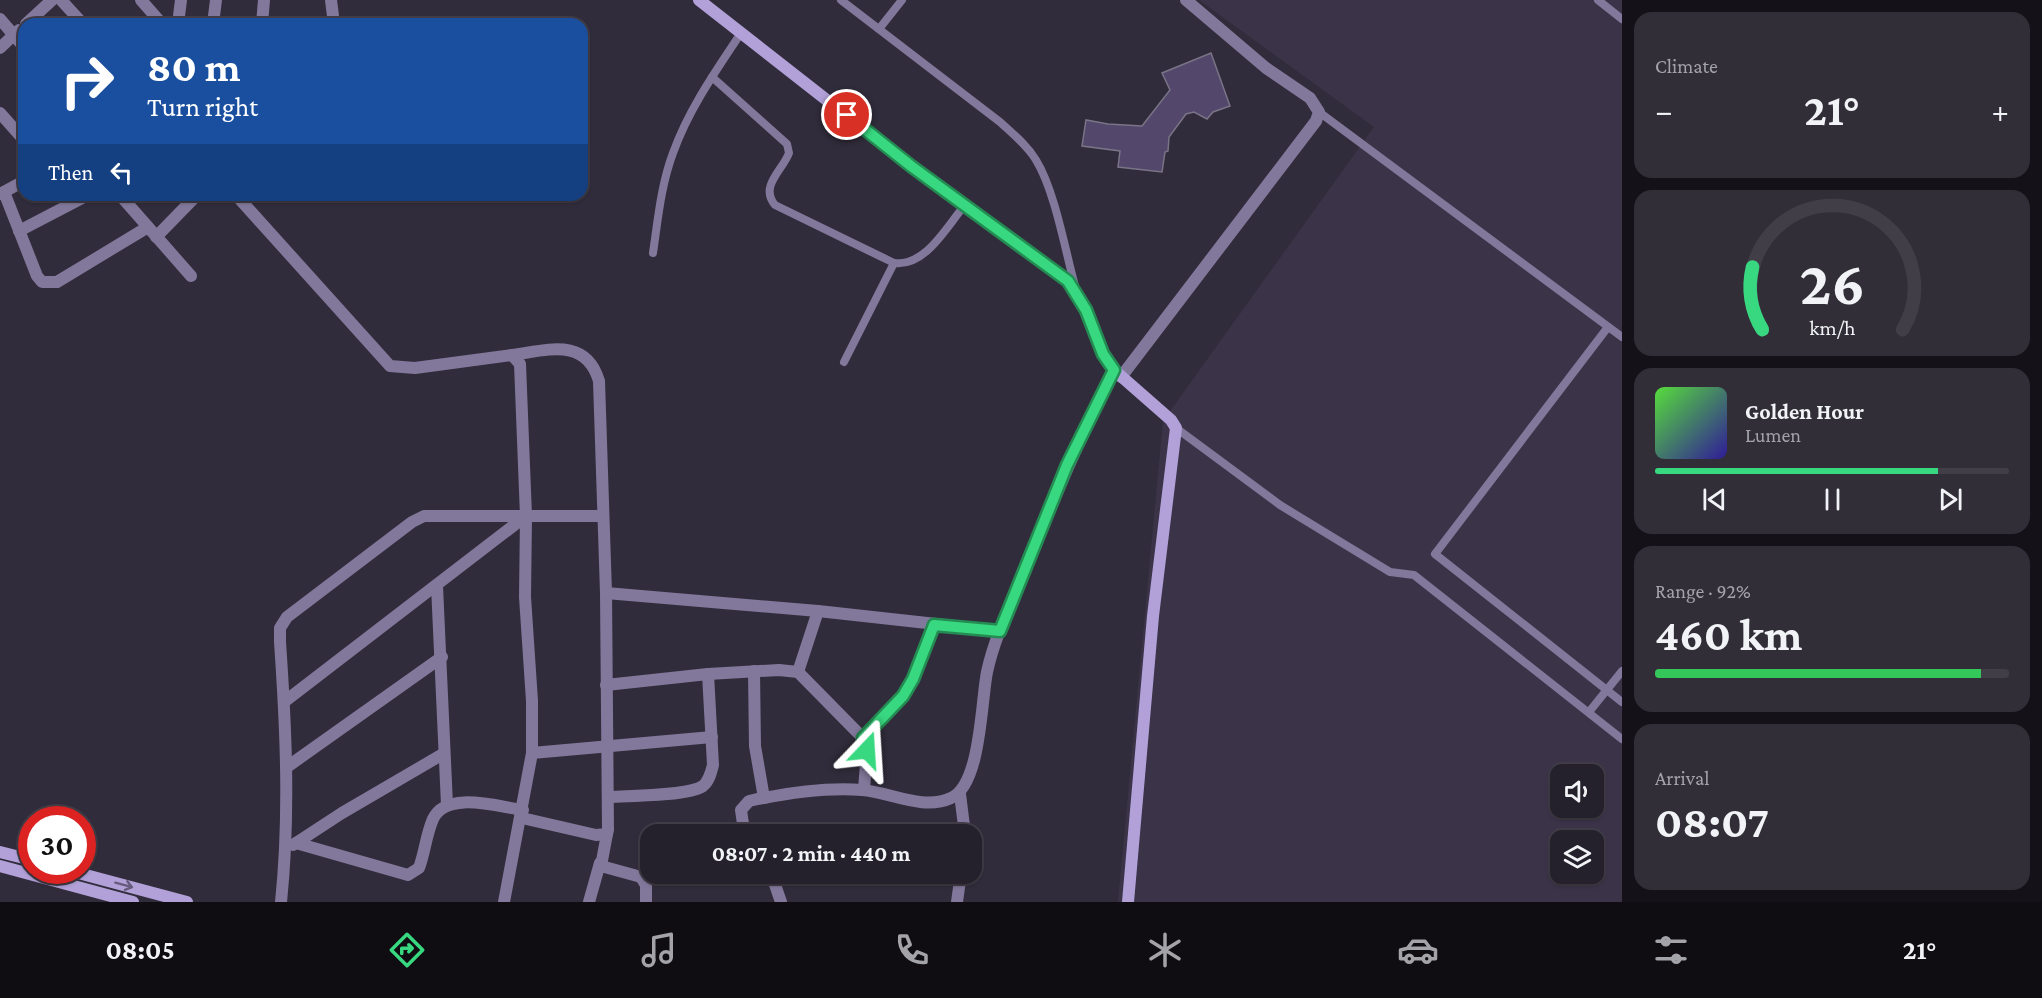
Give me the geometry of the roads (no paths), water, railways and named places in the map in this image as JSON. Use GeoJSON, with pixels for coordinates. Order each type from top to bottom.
{"type":"FeatureCollection","features":[{"type":"Feature","properties":{"kind":"street"},"geometry":{"type":"LineString","coordinates":[[33,18],[52,0]]}},
{"type":"Feature","properties":{"kind":"street"},"geometry":{"type":"LineString","coordinates":[[62,0],[78,18]]}},
{"type":"Feature","properties":{"kind":"street"},"geometry":{"type":"LineString","coordinates":[[141,0],[157,18]]}},
{"type":"Feature","properties":{"kind":"street"},"geometry":{"type":"LineString","coordinates":[[179,18],[181,0]]}},
{"type":"Feature","properties":{"kind":"street"},"geometry":{"type":"LineString","coordinates":[[214,18],[216,0]]}},
{"type":"Feature","properties":{"kind":"street"},"geometry":{"type":"LineString","coordinates":[[262,18],[264,0]]}},
{"type":"Feature","properties":{"kind":"street"},"geometry":{"type":"LineString","coordinates":[[331,0],[333,18]]}},
{"type":"Feature","properties":{"kind":"street"},"geometry":{"type":"LineString","coordinates":[[699,0],[964,206],[1068,281],[1077,293],[1103,354],[1118,373],[1171,420],[1176,428],[1153,616],[1128,902]]}},
{"type":"Feature","properties":{"kind":"street"},"geometry":{"type":"LineString","coordinates":[[743,824],[741,810],[749,801],[764,798],[834,789],[864,790],[926,802],[949,800],[960,794],[969,779],[974,763],[988,670],[1000,631],[1067,465],[1118,373],[1316,121],[1319,112],[1310,98],[1266,68],[1186,0]]}},
{"type":"Feature","properties":{"kind":"street"},"geometry":{"type":"LineString","coordinates":[[0,19],[18,40]]}},
{"type":"Feature","properties":{"kind":"street"},"geometry":{"type":"LineString","coordinates":[[0,48],[18,31]]}},
{"type":"Feature","properties":{"kind":"street"},"geometry":{"type":"LineString","coordinates":[[0,113],[18,133]]}},
{"type":"Feature","properties":{"kind":"street"},"geometry":{"type":"LineString","coordinates":[[18,186],[5,196],[37,276],[42,282],[50,284],[152,232],[189,201]]}},
{"type":"Feature","properties":{"kind":"street"},"geometry":{"type":"LineString","coordinates":[[19,231],[76,201]]}},
{"type":"Feature","properties":{"kind":"street"},"geometry":{"type":"LineString","coordinates":[[125,201],[191,276]]}},
{"type":"Feature","properties":{"kind":"street"},"geometry":{"type":"LineString","coordinates":[[241,201],[390,366],[415,368],[570,350],[586,355],[595,367],[599,381],[606,593],[608,797],[607,834],[589,902]]}},
{"type":"Feature","properties":{"kind":"street"},"geometry":{"type":"LineString","coordinates":[[504,902],[532,753],[532,701],[525,597],[526,516],[522,375],[520,364],[512,355]]}},
{"type":"Feature","properties":{"kind":"street"},"geometry":{"type":"LineString","coordinates":[[281,902],[291,846],[280,642],[280,628],[287,617],[412,522],[424,516],[602,516]]}},
{"type":"Feature","properties":{"kind":"street"},"geometry":{"type":"LineString","coordinates":[[284,702],[526,516]]}},
{"type":"Feature","properties":{"kind":"street"},"geometry":{"type":"LineString","coordinates":[[437,586],[447,805]]}},
{"type":"Feature","properties":{"kind":"street"},"geometry":{"type":"LineString","coordinates":[[606,593],[818,611],[1000,631]]}},
{"type":"Feature","properties":{"kind":"street"},"geometry":{"type":"LineString","coordinates":[[798,672],[818,611]]}},
{"type":"Feature","properties":{"kind":"street"},"geometry":{"type":"LineString","coordinates":[[863,738],[903,696],[913,679],[934,625]]}},
{"type":"Feature","properties":{"kind":"street"},"geometry":{"type":"LineString","coordinates":[[287,767],[442,657]]}},
{"type":"Feature","properties":{"kind":"street"},"geometry":{"type":"LineString","coordinates":[[606,686],[708,674],[779,670],[798,672],[863,738],[867,750],[864,790]]}},
{"type":"Feature","properties":{"kind":"street"},"geometry":{"type":"LineString","coordinates":[[754,671],[755,746],[764,798]]}},
{"type":"Feature","properties":{"kind":"street"},"geometry":{"type":"LineString","coordinates":[[608,797],[681,792],[704,786],[709,778],[712,765],[708,674]]}},
{"type":"Feature","properties":{"kind":"street"},"geometry":{"type":"LineString","coordinates":[[532,753],[712,737]]}},
{"type":"Feature","properties":{"kind":"street"},"geometry":{"type":"LineString","coordinates":[[291,846],[443,754]]}},
{"type":"Feature","properties":{"kind":"street"},"geometry":{"type":"LineString","coordinates":[[960,794],[964,824]]}},
{"type":"Feature","properties":{"kind":"street"},"geometry":{"type":"LineString","coordinates":[[291,846],[408,874],[418,868],[432,820],[438,810],[447,805],[470,803],[522,814],[596,835],[607,834]]}},
{"type":"Feature","properties":{"kind":"street"},"geometry":{"type":"LineString","coordinates":[[0,852],[18,856]]}},
{"type":"Feature","properties":{"kind":"street"},"geometry":{"type":"LineString","coordinates":[[600,863],[605,869],[641,877],[645,885],[646,902]]}},
{"type":"Feature","properties":{"kind":"street"},"geometry":{"type":"LineString","coordinates":[[0,866],[132,902]]}},
{"type":"Feature","properties":{"kind":"street"},"geometry":{"type":"LineString","coordinates":[[96,878],[187,902]]}},
{"type":"Feature","properties":{"kind":"street"},"geometry":{"type":"LineString","coordinates":[[775,884],[782,902]]}},
{"type":"Feature","properties":{"kind":"street"},"geometry":{"type":"LineString","coordinates":[[957,902],[959,884]]}},
{"type":"Feature","properties":{"kind":"lane"},"geometry":{"type":"LineString","coordinates":[[841,0],[1000,122],[1022,142],[1036,160],[1046,181],[1077,293]]}},
{"type":"Feature","properties":{"kind":"lane"},"geometry":{"type":"LineString","coordinates":[[879,29],[902,0]]}},
{"type":"Feature","properties":{"kind":"lane"},"geometry":{"type":"LineString","coordinates":[[1598,0],[1622,19]]}},
{"type":"Feature","properties":{"kind":"lane"},"geometry":{"type":"LineString","coordinates":[[653,253],[662,192],[672,155],[686,123],[712,76],[741,33]]}},
{"type":"Feature","properties":{"kind":"lane"},"geometry":{"type":"LineString","coordinates":[[712,76],[787,144],[789,153],[787,160],[774,176],[768,191],[774,205],[894,263],[915,262],[964,206]]}},
{"type":"Feature","properties":{"kind":"lane"},"geometry":{"type":"LineString","coordinates":[[1319,112],[1622,337]]}},
{"type":"Feature","properties":{"kind":"lane"},"geometry":{"type":"LineString","coordinates":[[844,362],[894,263]]}},
{"type":"Feature","properties":{"kind":"lane"},"geometry":{"type":"LineString","coordinates":[[1608,327],[1435,554],[1622,702]]}},
{"type":"Feature","properties":{"kind":"lane"},"geometry":{"type":"LineString","coordinates":[[1176,428],[1290,511],[1390,572],[1414,575],[1622,739]]}},
{"type":"Feature","properties":{"kind":"lane"},"geometry":{"type":"LineString","coordinates":[[1589,712],[1622,671]]}}]}
